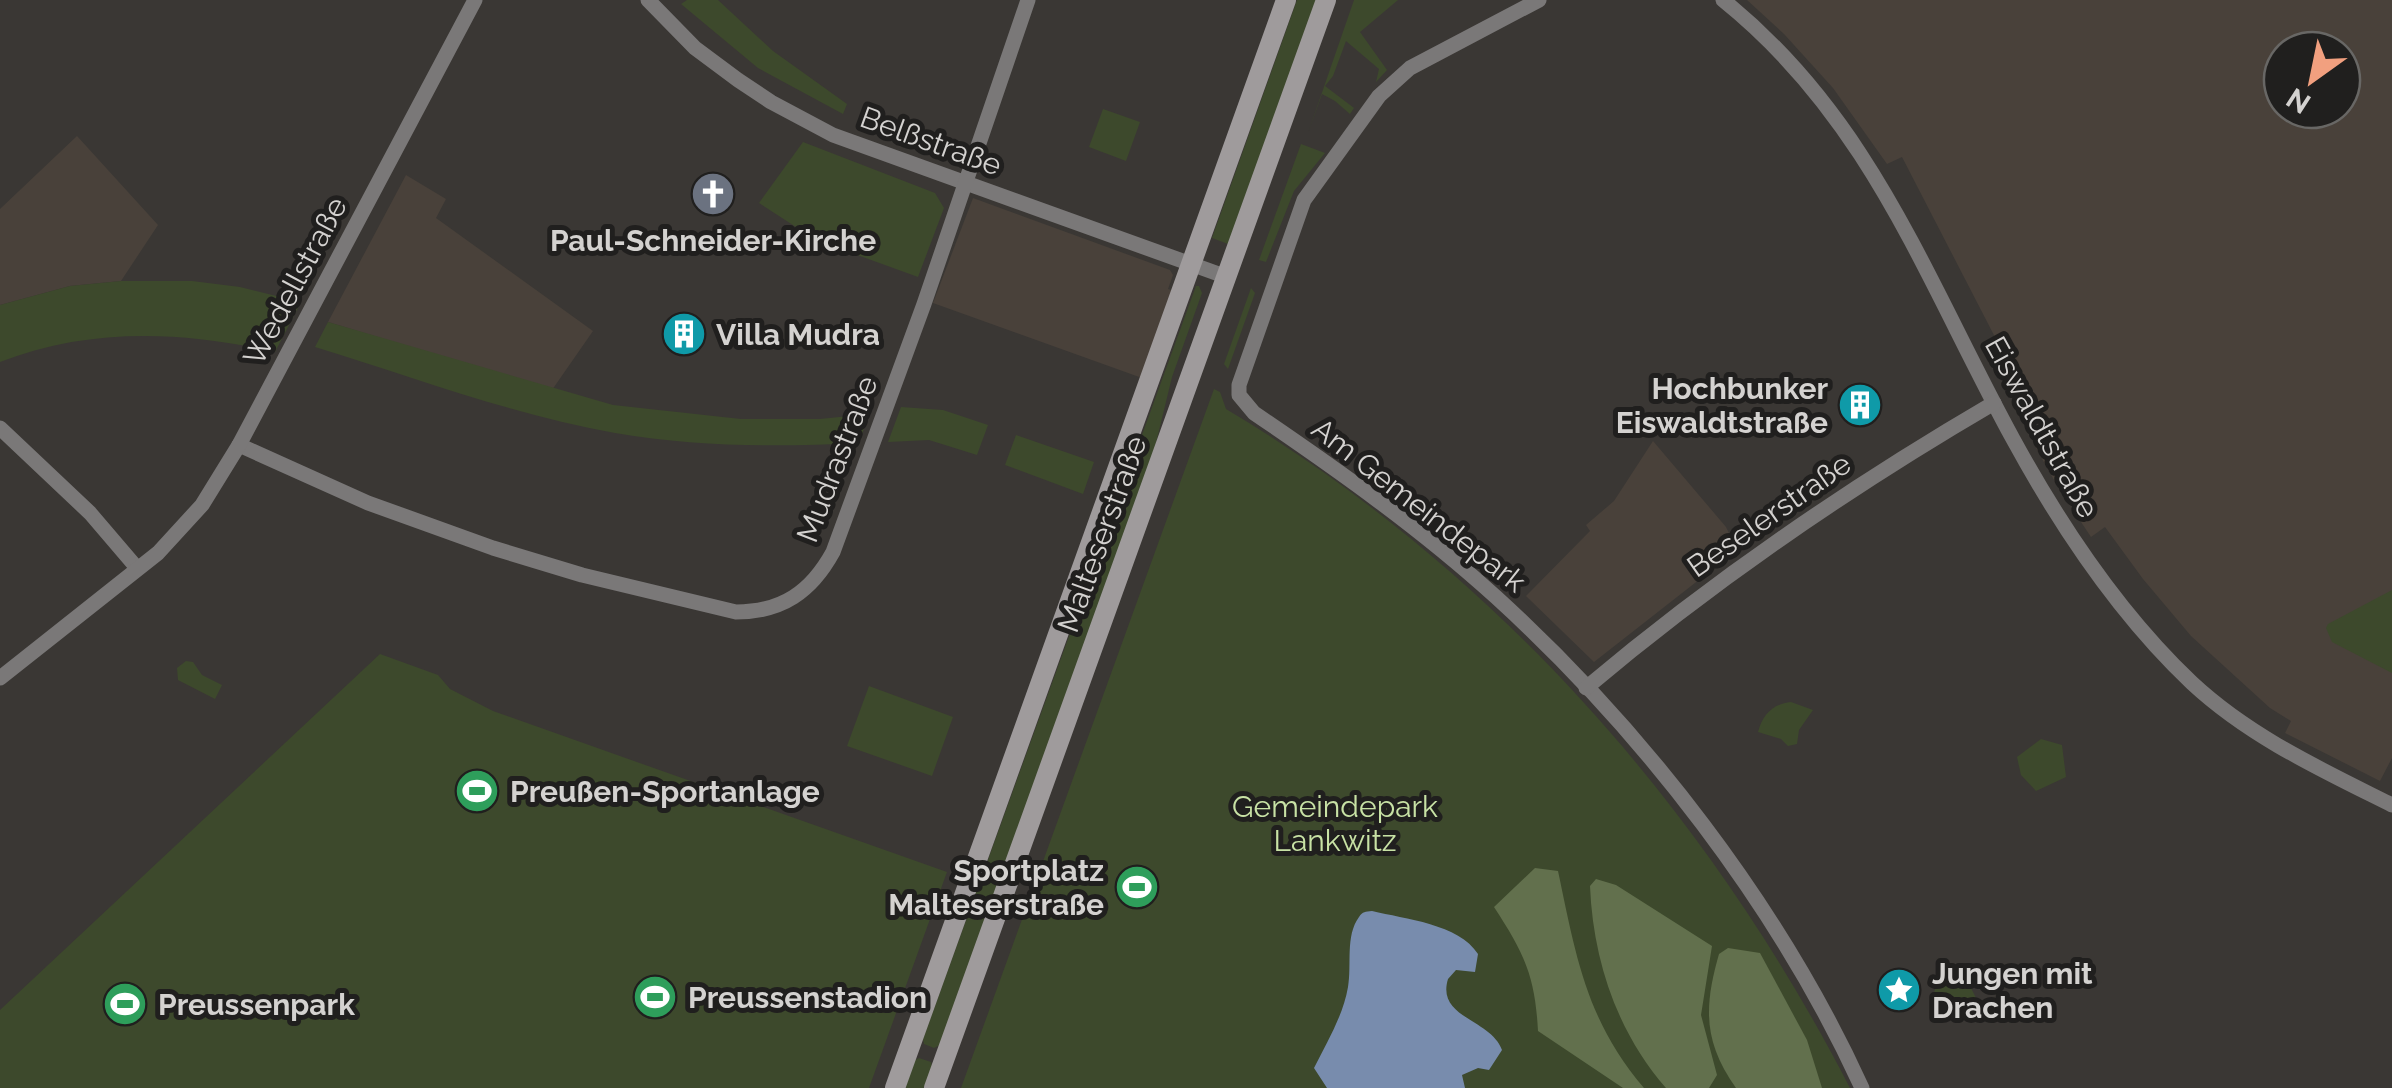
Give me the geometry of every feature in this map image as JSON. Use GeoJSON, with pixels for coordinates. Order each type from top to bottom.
{"type":"FeatureCollection","features":[{"type":"Feature","properties":{"kind":"main road","name":"Malteserstraße"},"geometry":{"type":"LineString","coordinates":[[895,1088],[1286,0]]}},
{"type":"Feature","properties":{"kind":"main road","name":"Malteserstraße"},"geometry":{"type":"LineString","coordinates":[[934,1088],[1326,0]]}},
{"type":"Feature","properties":{"kind":"main road"},"geometry":{"type":"LineString","coordinates":[[910,1047],[945,1059]]}},
{"type":"Feature","properties":{"kind":"street","name":"Wedellstraße"},"geometry":{"type":"LineString","coordinates":[[0,678],[158,553],[202,504],[239,445],[475,0]]}},
{"type":"Feature","properties":{"kind":"street","name":"Belßstraße"},"geometry":{"type":"LineString","coordinates":[[648,0],[696,48],[771,102],[833,135],[1227,277]]}},
{"type":"Feature","properties":{"kind":"street","name":"Mudrastraße"},"geometry":{"type":"LineString","coordinates":[[239,445],[321,484],[438,530],[582,575],[736,612],[755,612],[784,604],[812,583],[833,552],[1028,0]]}},
{"type":"Feature","properties":{"kind":"street","name":"Am Gemeindepark"},"geometry":{"type":"LineString","coordinates":[[1539,0],[1410,68],[1379,96],[1304,200],[1239,385],[1239,395],[1254,414],[1350,480],[1471,576],[1586,688],[1668,780],[1734,869],[1821,1009],[1862,1088]]}},
{"type":"Feature","properties":{"kind":"street","name":"Eiswaldtstraße"},"geometry":{"type":"LineString","coordinates":[[1723,0],[1768,38],[1811,84],[1864,156],[2046,497],[2124,608],[2192,682],[2265,738],[2392,804]]}},
{"type":"Feature","properties":{"kind":"street","name":"Beselerstraße"},"geometry":{"type":"LineString","coordinates":[[1586,688],[1745,562],[1898,460],[1994,402]]}},
{"type":"Feature","properties":{"kind":"street"},"geometry":{"type":"LineString","coordinates":[[0,428],[83,506],[137,568]]}},
{"type":"Feature","properties":{"kind":"shaded area"},"geometry":{"type":"Polygon","coordinates":[[[1747,0],[2392,0],[2392,758],[2380,781],[2285,733],[2291,721],[2270,708],[2191,636],[2105,527],[2091,537],[2071,507],[2084,496],[2072,477],[2057,485],[2033,442],[2045,434],[1902,157],[1887,164],[1833,88],[1747,0]]]}},
{"type":"Feature","properties":{"kind":"shaded area"},"geometry":{"type":"Polygon","coordinates":[[[77,136],[158,225],[121,281],[70,286],[0,305],[0,209],[77,136]]]}},
{"type":"Feature","properties":{"kind":"shaded area"},"geometry":{"type":"Polygon","coordinates":[[[406,175],[446,199],[436,218],[593,331],[552,390],[328,322],[406,175]]]}},
{"type":"Feature","properties":{"kind":"shaded area"},"geometry":{"type":"Polygon","coordinates":[[[973,198],[1170,270],[1173,275],[1168,289],[1174,291],[1142,378],[933,303],[973,198]]]}},
{"type":"Feature","properties":{"kind":"shaded area"},"geometry":{"type":"Polygon","coordinates":[[[1653,441],[1726,527],[1737,550],[1594,662],[1526,596],[1590,531],[1586,525],[1614,501],[1653,441]]]}},
{"type":"Feature","properties":{"kind":"green space"},"geometry":{"type":"Polygon","coordinates":[[[687,0],[718,0],[773,51],[847,104],[843,114],[758,68],[681,4],[687,0]]]}},
{"type":"Feature","properties":{"kind":"green space"},"geometry":{"type":"Polygon","coordinates":[[[1297,0],[1317,0],[1228,244],[1212,238],[1297,0]]]}},
{"type":"Feature","properties":{"kind":"green space"},"geometry":{"type":"Polygon","coordinates":[[[1354,0],[1398,0],[1360,32],[1387,70],[1376,82],[1379,69],[1346,41],[1333,76],[1325,86],[1354,108],[1350,114],[1322,94],[1308,133],[1354,0]]]}},
{"type":"Feature","properties":{"kind":"green space"},"geometry":{"type":"Polygon","coordinates":[[[1103,109],[1140,122],[1126,161],[1089,147],[1103,109]]]}},
{"type":"Feature","properties":{"kind":"green space"},"geometry":{"type":"Polygon","coordinates":[[[803,142],[935,193],[944,208],[918,277],[816,240],[759,203],[803,142]]]}},
{"type":"Feature","properties":{"kind":"green space"},"geometry":{"type":"Polygon","coordinates":[[[1301,144],[1325,153],[1294,191],[1266,262],[1259,260],[1301,144]]]}},
{"type":"Feature","properties":{"kind":"green space"},"geometry":{"type":"Polygon","coordinates":[[[192,281],[240,287],[301,302],[275,352],[206,340],[137,336],[68,343],[0,362],[0,305],[70,286],[192,281]]]}},
{"type":"Feature","properties":{"kind":"green space"},"geometry":{"type":"Polygon","coordinates":[[[1196,286],[1202,293],[1172,377],[1155,447],[940,1045],[934,1048],[924,1044],[923,1039],[1196,286]]]}},
{"type":"Feature","properties":{"kind":"green space"},"geometry":{"type":"Polygon","coordinates":[[[1251,288],[1255,293],[1228,369],[1224,364],[1251,288]]]}},
{"type":"Feature","properties":{"kind":"green space"},"geometry":{"type":"Polygon","coordinates":[[[328,322],[613,405],[741,419],[820,419],[869,414],[859,443],[737,445],[615,433],[501,406],[315,347],[328,322]]]}},
{"type":"Feature","properties":{"kind":"green space","name":"Gemeindepark Lankwitz"},"geometry":{"type":"Polygon","coordinates":[[[1214,389],[1220,392],[1226,409],[1325,473],[1418,544],[1505,621],[1586,705],[1661,793],[1730,887],[1793,985],[1850,1088],[961,1088],[1214,389]]]}},
{"type":"Feature","properties":{"kind":"green space"},"geometry":{"type":"Polygon","coordinates":[[[901,407],[943,410],[988,425],[977,455],[929,440],[888,442],[901,407]]]}},
{"type":"Feature","properties":{"kind":"green space"},"geometry":{"type":"Polygon","coordinates":[[[1016,435],[1094,462],[1083,494],[1005,465],[1016,435]]]}},
{"type":"Feature","properties":{"kind":"green space"},"geometry":{"type":"Polygon","coordinates":[[[2392,590],[2392,673],[2332,642],[2326,628],[2392,590]]]}},
{"type":"Feature","properties":{"kind":"green space","name":"Preußen-Sportanlage"},"geometry":{"type":"Polygon","coordinates":[[[380,654],[438,675],[450,689],[493,711],[947,872],[869,1088],[0,1088],[0,1010],[380,654]]]}},
{"type":"Feature","properties":{"kind":"green space"},"geometry":{"type":"Polygon","coordinates":[[[186,661],[193,662],[202,675],[222,685],[215,699],[178,680],[177,668],[186,661]]]}},
{"type":"Feature","properties":{"kind":"green space"},"geometry":{"type":"Polygon","coordinates":[[[869,686],[953,717],[932,776],[847,746],[869,686]]]}},
{"type":"Feature","properties":{"kind":"green space"},"geometry":{"type":"Polygon","coordinates":[[[1791,702],[1813,710],[1799,730],[1797,744],[1788,746],[1781,739],[1758,732],[1770,711],[1791,702]]]}},
{"type":"Feature","properties":{"kind":"green space"},"geometry":{"type":"Polygon","coordinates":[[[2041,739],[2062,745],[2066,777],[2036,791],[2021,775],[2017,757],[2041,739]]]}},
{"type":"Feature","properties":{"kind":"green space"},"geometry":{"type":"Polygon","coordinates":[[[1535,868],[1558,871],[1578,959],[1596,1012],[1624,1063],[1644,1088],[1623,1088],[1538,1031],[1526,965],[1494,907],[1535,868]]]}},
{"type":"Feature","properties":{"kind":"green space"},"geometry":{"type":"Polygon","coordinates":[[[1596,879],[1616,885],[1712,946],[1701,1015],[1717,1075],[1709,1088],[1666,1088],[1621,1019],[1596,941],[1590,886],[1596,879]]]}},
{"type":"Feature","properties":{"kind":"green space"},"geometry":{"type":"Polygon","coordinates":[[[1728,948],[1760,953],[1807,1040],[1822,1088],[1736,1088],[1717,1055],[1709,1007],[1719,954],[1728,948]]]}},
{"type":"Feature","properties":{"kind":"green space"},"geometry":{"type":"Polygon","coordinates":[[[1937,981],[1970,986],[1976,998],[1973,1004],[1963,1010],[1950,1005],[1934,993],[1937,981]]]}},
{"type":"Feature","properties":{"kind":"green space"},"geometry":{"type":"Polygon","coordinates":[[[919,1058],[932,1066],[924,1088],[905,1088],[915,1060],[919,1058]]]}},
{"type":"Feature","properties":{"kind":"water"},"geometry":{"type":"Polygon","coordinates":[[[1364,912],[1445,929],[1478,954],[1475,972],[1456,970],[1448,979],[1446,992],[1457,1010],[1487,1031],[1502,1050],[1489,1070],[1478,1068],[1462,1075],[1465,1088],[1327,1088],[1314,1068],[1346,998],[1355,925],[1364,912]]]}},
{"type":"Feature","properties":{"kind":"place","name":"Paul-Schneider-Kirche"},"geometry":{"type":"Point","coordinates":[713,194]}},
{"type":"Feature","properties":{"kind":"place","name":"Villa Mudra"},"geometry":{"type":"Point","coordinates":[684,334]}},
{"type":"Feature","properties":{"kind":"place","name":"Hochbunker Eiswaldtstraße"},"geometry":{"type":"Point","coordinates":[1860,405]}},
{"type":"Feature","properties":{"kind":"place","name":"Preußen-Sportanlage"},"geometry":{"type":"Point","coordinates":[477,791]}},
{"type":"Feature","properties":{"kind":"place","name":"Sportplatz Malteserstraße"},"geometry":{"type":"Point","coordinates":[1137,887]}},
{"type":"Feature","properties":{"kind":"place","name":"Jungen mit Drachen"},"geometry":{"type":"Point","coordinates":[1899,990]}},
{"type":"Feature","properties":{"kind":"place","name":"Preussenstadion"},"geometry":{"type":"Point","coordinates":[655,997]}},
{"type":"Feature","properties":{"kind":"place","name":"Preussenpark"},"geometry":{"type":"Point","coordinates":[125,1004]}}]}
